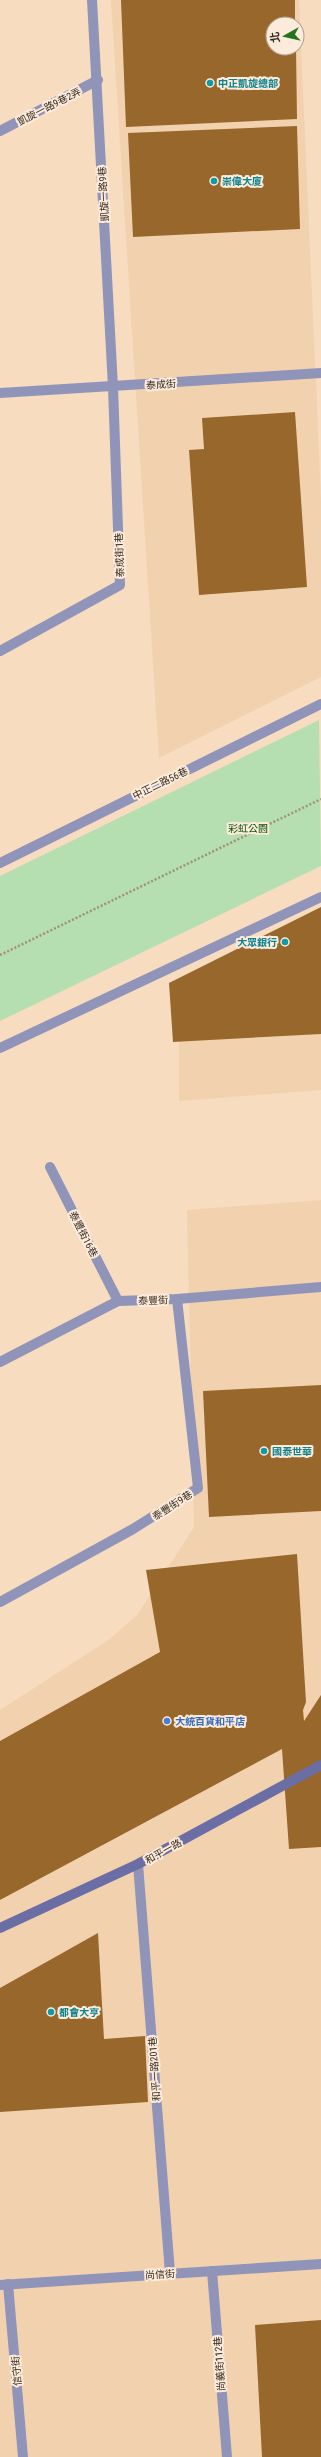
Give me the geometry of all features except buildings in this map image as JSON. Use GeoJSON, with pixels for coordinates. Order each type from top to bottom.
{"type":"FeatureCollection","features":[{"type":"Feature","properties":{"kind":"street","name":"凱旋一路9巷"},"geometry":{"type":"LineString","coordinates":[[92,0],[98,80],[113,387]]}},
{"type":"Feature","properties":{"kind":"street","name":"凱旋一路9巷2弄"},"geometry":{"type":"LineString","coordinates":[[0,131],[98,80]]}},
{"type":"Feature","properties":{"kind":"street","name":"泰成街"},"geometry":{"type":"LineString","coordinates":[[0,393],[321,373]]}},
{"type":"Feature","properties":{"kind":"street","name":"泰成街1巷"},"geometry":{"type":"LineString","coordinates":[[0,651],[120,585],[113,387]]}},
{"type":"Feature","properties":{"kind":"street","name":"中正二路56巷"},"geometry":{"type":"LineString","coordinates":[[0,863],[321,704]]}},
{"type":"Feature","properties":{"kind":"street"},"geometry":{"type":"LineString","coordinates":[[0,1048],[321,897]]}},
{"type":"Feature","properties":{"kind":"street","name":"泰豐街16巷"},"geometry":{"type":"LineString","coordinates":[[50,1167],[118,1301]]}},
{"type":"Feature","properties":{"kind":"street","name":"泰豐街"},"geometry":{"type":"LineString","coordinates":[[0,1362],[118,1301],[177,1299],[321,1287]]}},
{"type":"Feature","properties":{"kind":"street","name":"泰豐街9巷"},"geometry":{"type":"LineString","coordinates":[[0,1602],[133,1529],[198,1488],[177,1299]]}},
{"type":"Feature","properties":{"kind":"street","name":"和平一路"},"geometry":{"type":"LineString","coordinates":[[0,1928],[138,1864],[321,1765]]}},
{"type":"Feature","properties":{"kind":"street","name":"和平一路201巷"},"geometry":{"type":"LineString","coordinates":[[138,1864],[170,2273]]}},
{"type":"Feature","properties":{"kind":"street","name":"尚信街"},"geometry":{"type":"LineString","coordinates":[[4,2284],[321,2264]]}},
{"type":"Feature","properties":{"kind":"street","name":"尚義街112巷"},"geometry":{"type":"LineString","coordinates":[[212,2271],[227,2457]]}},
{"type":"Feature","properties":{"kind":"street","name":"信守街"},"geometry":{"type":"LineString","coordinates":[[4,2284],[23,2457]]}},
{"type":"Feature","properties":{"kind":"path"},"geometry":{"type":"LineString","coordinates":[[0,955],[321,799]]}},
{"type":"Feature","properties":{"kind":"shaded area"},"geometry":{"type":"Polygon","coordinates":[[[111,0],[299,0],[300,16],[265,16],[265,56],[301,56],[321,498],[321,677],[159,758],[111,0]]]}},
{"type":"Feature","properties":{"kind":"shaded area","name":"大眾銀行"},"geometry":{"type":"Polygon","coordinates":[[[321,910],[321,1090],[179,1101],[179,978],[321,910]]]}},
{"type":"Feature","properties":{"kind":"shaded area"},"geometry":{"type":"Polygon","coordinates":[[[321,1200],[321,2457],[0,2457],[0,1710],[110,1639],[138,1614],[194,1527],[187,1210],[321,1200]]]}},
{"type":"Feature","properties":{"kind":"green space","name":"彩虹公園"},"geometry":{"type":"Polygon","coordinates":[[[319,720],[321,866],[0,1021],[0,876],[319,720]]]}},
{"type":"Feature","properties":{"kind":"place","name":"中正凱旋總部"},"geometry":{"type":"Point","coordinates":[210,83]}},
{"type":"Feature","properties":{"kind":"place","name":"崇偉大廈"},"geometry":{"type":"Point","coordinates":[214,181]}},
{"type":"Feature","properties":{"kind":"place","name":"大眾銀行"},"geometry":{"type":"Point","coordinates":[285,942]}},
{"type":"Feature","properties":{"kind":"place","name":"國泰世華"},"geometry":{"type":"Point","coordinates":[264,1451]}},
{"type":"Feature","properties":{"kind":"place","name":"大統百貨和平店"},"geometry":{"type":"Point","coordinates":[167,1721]}},
{"type":"Feature","properties":{"kind":"place","name":"都會大亨"},"geometry":{"type":"Point","coordinates":[51,2012]}}]}
